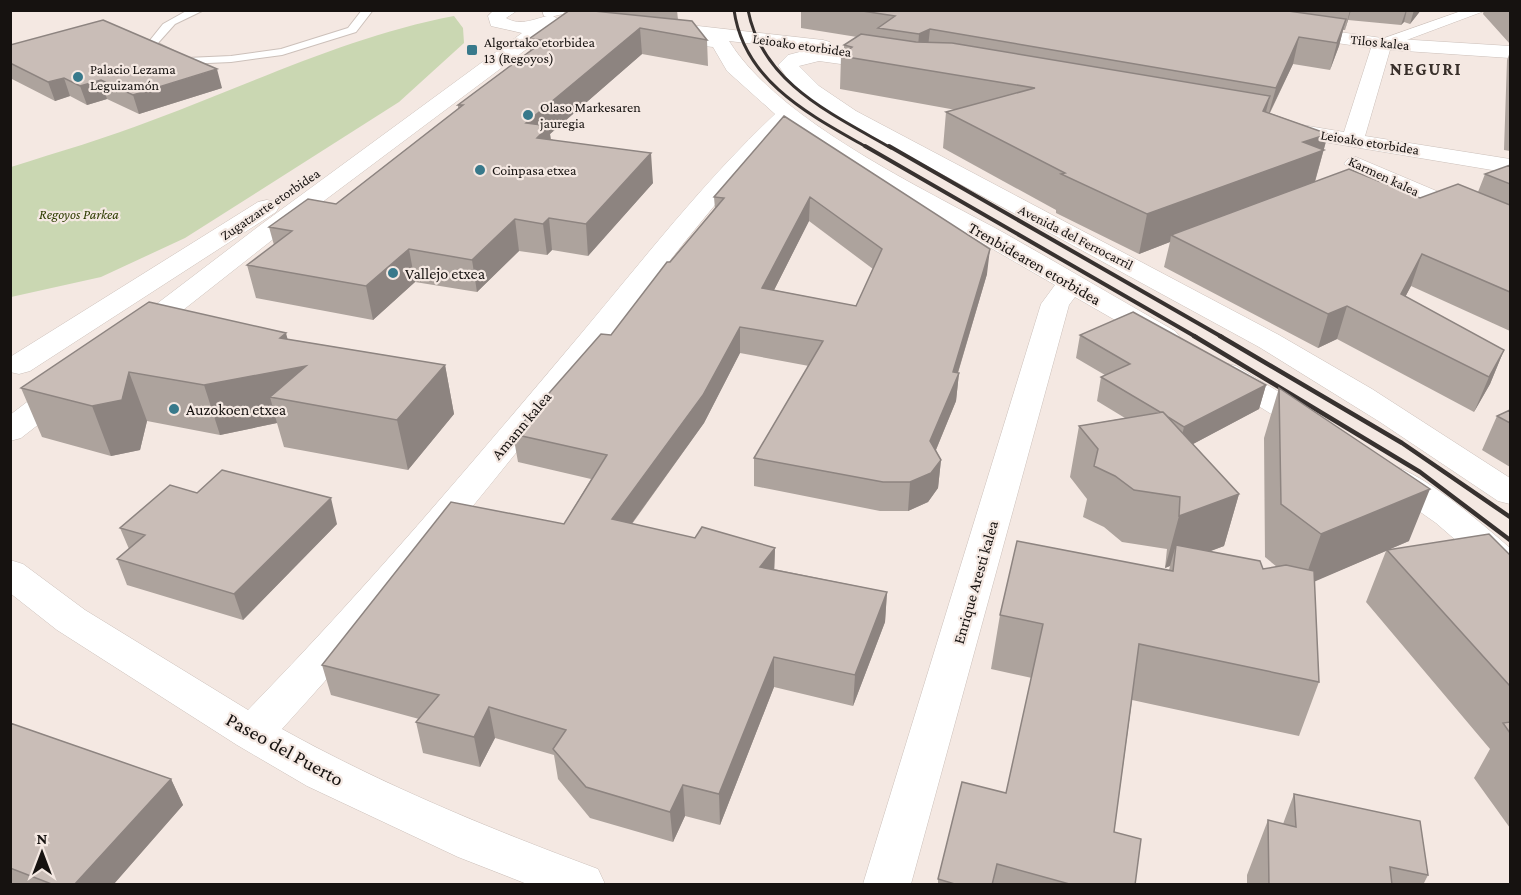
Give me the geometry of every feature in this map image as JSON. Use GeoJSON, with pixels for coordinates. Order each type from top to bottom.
{"type":"FeatureCollection","features":[{"type":"Feature","properties":{"kind":"street"},"geometry":{"type":"LineString","coordinates":[[1353,139],[1382,44],[1480,10]]}},
{"type":"Feature","properties":{"kind":"street"},"geometry":{"type":"LineString","coordinates":[[501,15],[547,17],[576,23]]}},
{"type":"Feature","properties":{"kind":"street","name":"Zugatzarte etorbidea"},"geometry":{"type":"LineString","coordinates":[[15,362],[206,247],[435,90],[499,39],[501,15]]}},
{"type":"Feature","properties":{"kind":"street","name":"Zugatzarte etorbidea"},"geometry":{"type":"LineString","coordinates":[[10,431],[96,362],[525,41],[547,17]]}},
{"type":"Feature","properties":{"kind":"street","name":"Leioako etorbidea"},"geometry":{"type":"LineString","coordinates":[[646,30],[810,44],[900,63]]}},
{"type":"Feature","properties":{"kind":"street","name":"Trenbidearen etorbidea"},"geometry":{"type":"LineString","coordinates":[[646,30],[720,42],[728,60],[742,75],[788,114],[880,173],[1197,355],[1329,437]]}},
{"type":"Feature","properties":{"kind":"street","name":"Tilos kalea"},"geometry":{"type":"LineString","coordinates":[[1280,30],[1382,44],[1510,52]]}},
{"type":"Feature","properties":{"kind":"street","name":"Avenida del Ferrocarril"},"geometry":{"type":"LineString","coordinates":[[900,63],[827,55],[798,57],[788,65],[818,96],[1017,207],[1134,267],[1269,341],[1396,416],[1510,493]]}},
{"type":"Feature","properties":{"kind":"street","name":"Amann kalea"},"geometry":{"type":"LineString","coordinates":[[252,733],[323,658],[500,451],[730,173],[788,114]]}},
{"type":"Feature","properties":{"kind":"street","name":"Leioako etorbidea"},"geometry":{"type":"LineString","coordinates":[[1260,124],[1510,166]]}},
{"type":"Feature","properties":{"kind":"street","name":"Karmen kalea"},"geometry":{"type":"LineString","coordinates":[[1294,130],[1375,175],[1510,231]]}},
{"type":"Feature","properties":{"kind":"street"},"geometry":{"type":"LineString","coordinates":[[1309,200],[1375,175]]}},
{"type":"Feature","properties":{"kind":"street"},"geometry":{"type":"LineString","coordinates":[[1134,267],[1167,254]]}},
{"type":"Feature","properties":{"kind":"street","name":"Enrique Aresti kalea"},"geometry":{"type":"LineString","coordinates":[[887,885],[1054,304],[1071,284]]}},
{"type":"Feature","properties":{"kind":"street"},"geometry":{"type":"LineString","coordinates":[[10,411],[26,393],[29,379],[24,368],[15,362]]}},
{"type":"Feature","properties":{"kind":"street","name":"Zugatzarte etorbidea"},"geometry":{"type":"LineString","coordinates":[[10,411],[96,362]]}},
{"type":"Feature","properties":{"kind":"street"},"geometry":{"type":"LineString","coordinates":[[1367,460],[1448,515],[1510,567]]}},
{"type":"Feature","properties":{"kind":"street","name":"Paseo del Puerto"},"geometry":{"type":"LineString","coordinates":[[10,573],[71,620],[252,733],[323,773],[474,843],[581,885]]}},
{"type":"Feature","properties":{"kind":"lane"},"geometry":{"type":"LineString","coordinates":[[199,10],[178,17],[160,30],[152,44],[185,60],[231,59],[282,52],[352,30],[368,10]]}},
{"type":"Feature","properties":{"kind":"green space","name":"Regoyos Parkea"},"geometry":{"type":"Polygon","coordinates":[[[454,16],[463,28],[464,43],[399,102],[185,238],[101,277],[11,297],[11,167],[136,127],[377,35],[454,16]]]}},
{"type":"Feature","properties":{"kind":"building"},"geometry":{"type":"Polygon","coordinates":[[[570,10],[692,21],[707,40],[640,28],[526,123],[549,126],[537,138],[651,153],[586,224],[549,218],[543,224],[515,219],[472,260],[409,249],[366,286],[247,265],[292,231],[269,227],[308,199],[336,204],[463,105],[458,105],[545,40],[529,39],[570,10]]]}},
{"type":"Feature","properties":{"kind":"building"},"geometry":{"type":"Polygon","coordinates":[[[856,10],[1281,10],[1346,19],[1337,43],[1299,37],[1276,88],[930,29],[919,34],[878,28],[895,16],[856,10]]]}},
{"type":"Feature","properties":{"kind":"building"},"geometry":{"type":"Polygon","coordinates":[[[103,20],[217,69],[133,95],[101,80],[80,86],[64,78],[48,82],[10,63],[10,45],[103,20]]]}},
{"type":"Feature","properties":{"kind":"building"},"geometry":{"type":"Polygon","coordinates":[[[861,34],[916,42],[952,43],[1270,96],[1263,111],[1328,134],[1303,142],[1324,150],[1147,214],[1061,174],[1065,173],[946,112],[1035,88],[841,56],[852,47],[844,45],[861,34]]]}},
{"type":"Feature","properties":{"kind":"building"},"geometry":{"type":"Polygon","coordinates":[[[784,116],[990,249],[953,372],[959,373],[930,441],[941,460],[931,473],[910,482],[883,482],[754,458],[823,341],[740,327],[703,395],[612,519],[695,538],[702,527],[775,548],[760,567],[887,592],[855,675],[774,657],[719,794],[683,785],[670,812],[586,787],[553,749],[566,730],[489,707],[474,737],[416,722],[439,695],[322,665],[451,502],[564,524],[607,455],[513,434],[601,334],[611,335],[667,262],[670,262],[724,198],[714,197],[784,116]],[[810,197],[762,288],[856,306],[882,249],[810,197]]]}},
{"type":"Feature","properties":{"kind":"building"},"geometry":{"type":"Polygon","coordinates":[[[1510,165],[1510,184],[1485,174],[1510,165]]]}},
{"type":"Feature","properties":{"kind":"building"},"geometry":{"type":"Polygon","coordinates":[[[1349,169],[1420,198],[1458,184],[1510,205],[1510,292],[1422,254],[1401,294],[1504,350],[1489,377],[1347,306],[1328,314],[1171,235],[1349,169]]]}},
{"type":"Feature","properties":{"kind":"building"},"geometry":{"type":"Polygon","coordinates":[[[149,302],[286,333],[280,338],[445,365],[397,420],[270,397],[306,366],[204,385],[129,372],[122,400],[92,406],[21,388],[149,302]]]}},
{"type":"Feature","properties":{"kind":"building"},"geometry":{"type":"Polygon","coordinates":[[[1133,312],[1266,385],[1184,427],[1163,412],[1101,377],[1130,364],[1080,335],[1133,312]]]}},
{"type":"Feature","properties":{"kind":"building"},"geometry":{"type":"Polygon","coordinates":[[[1279,388],[1430,489],[1321,534],[1281,504],[1279,388]]]}},
{"type":"Feature","properties":{"kind":"building"},"geometry":{"type":"Polygon","coordinates":[[[1510,410],[1510,423],[1497,416],[1510,410]]]}},
{"type":"Feature","properties":{"kind":"building"},"geometry":{"type":"Polygon","coordinates":[[[1163,412],[1239,494],[1179,516],[1180,497],[1134,490],[1115,476],[1094,466],[1098,449],[1079,426],[1163,412]]]}},
{"type":"Feature","properties":{"kind":"building"},"geometry":{"type":"Polygon","coordinates":[[[222,470],[331,498],[234,594],[117,559],[145,535],[120,528],[170,485],[197,493],[222,470]]]}},
{"type":"Feature","properties":{"kind":"building"},"geometry":{"type":"Polygon","coordinates":[[[1489,534],[1510,555],[1510,686],[1387,550],[1489,534]]]}},
{"type":"Feature","properties":{"kind":"building"},"geometry":{"type":"Polygon","coordinates":[[[1017,541],[1173,571],[1176,545],[1260,561],[1263,569],[1286,565],[1314,571],[1319,682],[1139,644],[1114,832],[1141,839],[1135,885],[1073,885],[997,864],[992,885],[958,885],[938,879],[962,782],[1006,793],[1043,624],[1000,615],[1017,541]]]}},
{"type":"Feature","properties":{"kind":"building"},"geometry":{"type":"Polygon","coordinates":[[[1510,722],[1510,733],[1503,723],[1510,722]]]}},
{"type":"Feature","properties":{"kind":"building"},"geometry":{"type":"Polygon","coordinates":[[[10,723],[171,779],[74,885],[54,885],[10,868],[10,723]]]}},
{"type":"Feature","properties":{"kind":"building"},"geometry":{"type":"Polygon","coordinates":[[[1294,794],[1420,821],[1428,875],[1390,867],[1392,885],[1269,885],[1268,820],[1296,827],[1294,794]]]}},
{"type":"Feature","properties":{"kind":"railway"},"geometry":{"type":"LineString","coordinates":[[734,10],[740,35],[751,57],[766,77],[803,109],[868,148]]}},
{"type":"Feature","properties":{"kind":"railway"},"geometry":{"type":"LineString","coordinates":[[748,10],[756,35],[768,58],[784,77],[824,109],[891,148]]}},
{"type":"Feature","properties":{"kind":"railway"},"geometry":{"type":"LineString","coordinates":[[865,146],[1196,337]]}},
{"type":"Feature","properties":{"kind":"railway"},"geometry":{"type":"LineString","coordinates":[[889,146],[1222,337]]}},
{"type":"Feature","properties":{"kind":"railway"},"geometry":{"type":"LineString","coordinates":[[1194,336],[1420,472],[1510,540]]}},
{"type":"Feature","properties":{"kind":"railway"},"geometry":{"type":"LineString","coordinates":[[1220,336],[1402,443],[1510,517]]}},
{"type":"Feature","properties":{"kind":"place","name":"Algortako etorbidea 13 (Regoyos)"},"geometry":{"type":"Point","coordinates":[472,50]}},
{"type":"Feature","properties":{"kind":"place","name":"Palacio Lezama Leguizamón"},"geometry":{"type":"Point","coordinates":[78,77]}},
{"type":"Feature","properties":{"kind":"place","name":"Olaso Markesaren jauregia"},"geometry":{"type":"Point","coordinates":[528,115]}},
{"type":"Feature","properties":{"kind":"place","name":"Coinpasa etxea"},"geometry":{"type":"Point","coordinates":[480,170]}},
{"type":"Feature","properties":{"kind":"place","name":"Vallejo etxea"},"geometry":{"type":"Point","coordinates":[393,273]}},
{"type":"Feature","properties":{"kind":"place","name":"Auzokoen etxea"},"geometry":{"type":"Point","coordinates":[174,409]}},
{"type":"Feature","properties":{"kind":"district","name":"NEGURI"},"geometry":{"type":"Point","coordinates":[1426,69]}}]}
